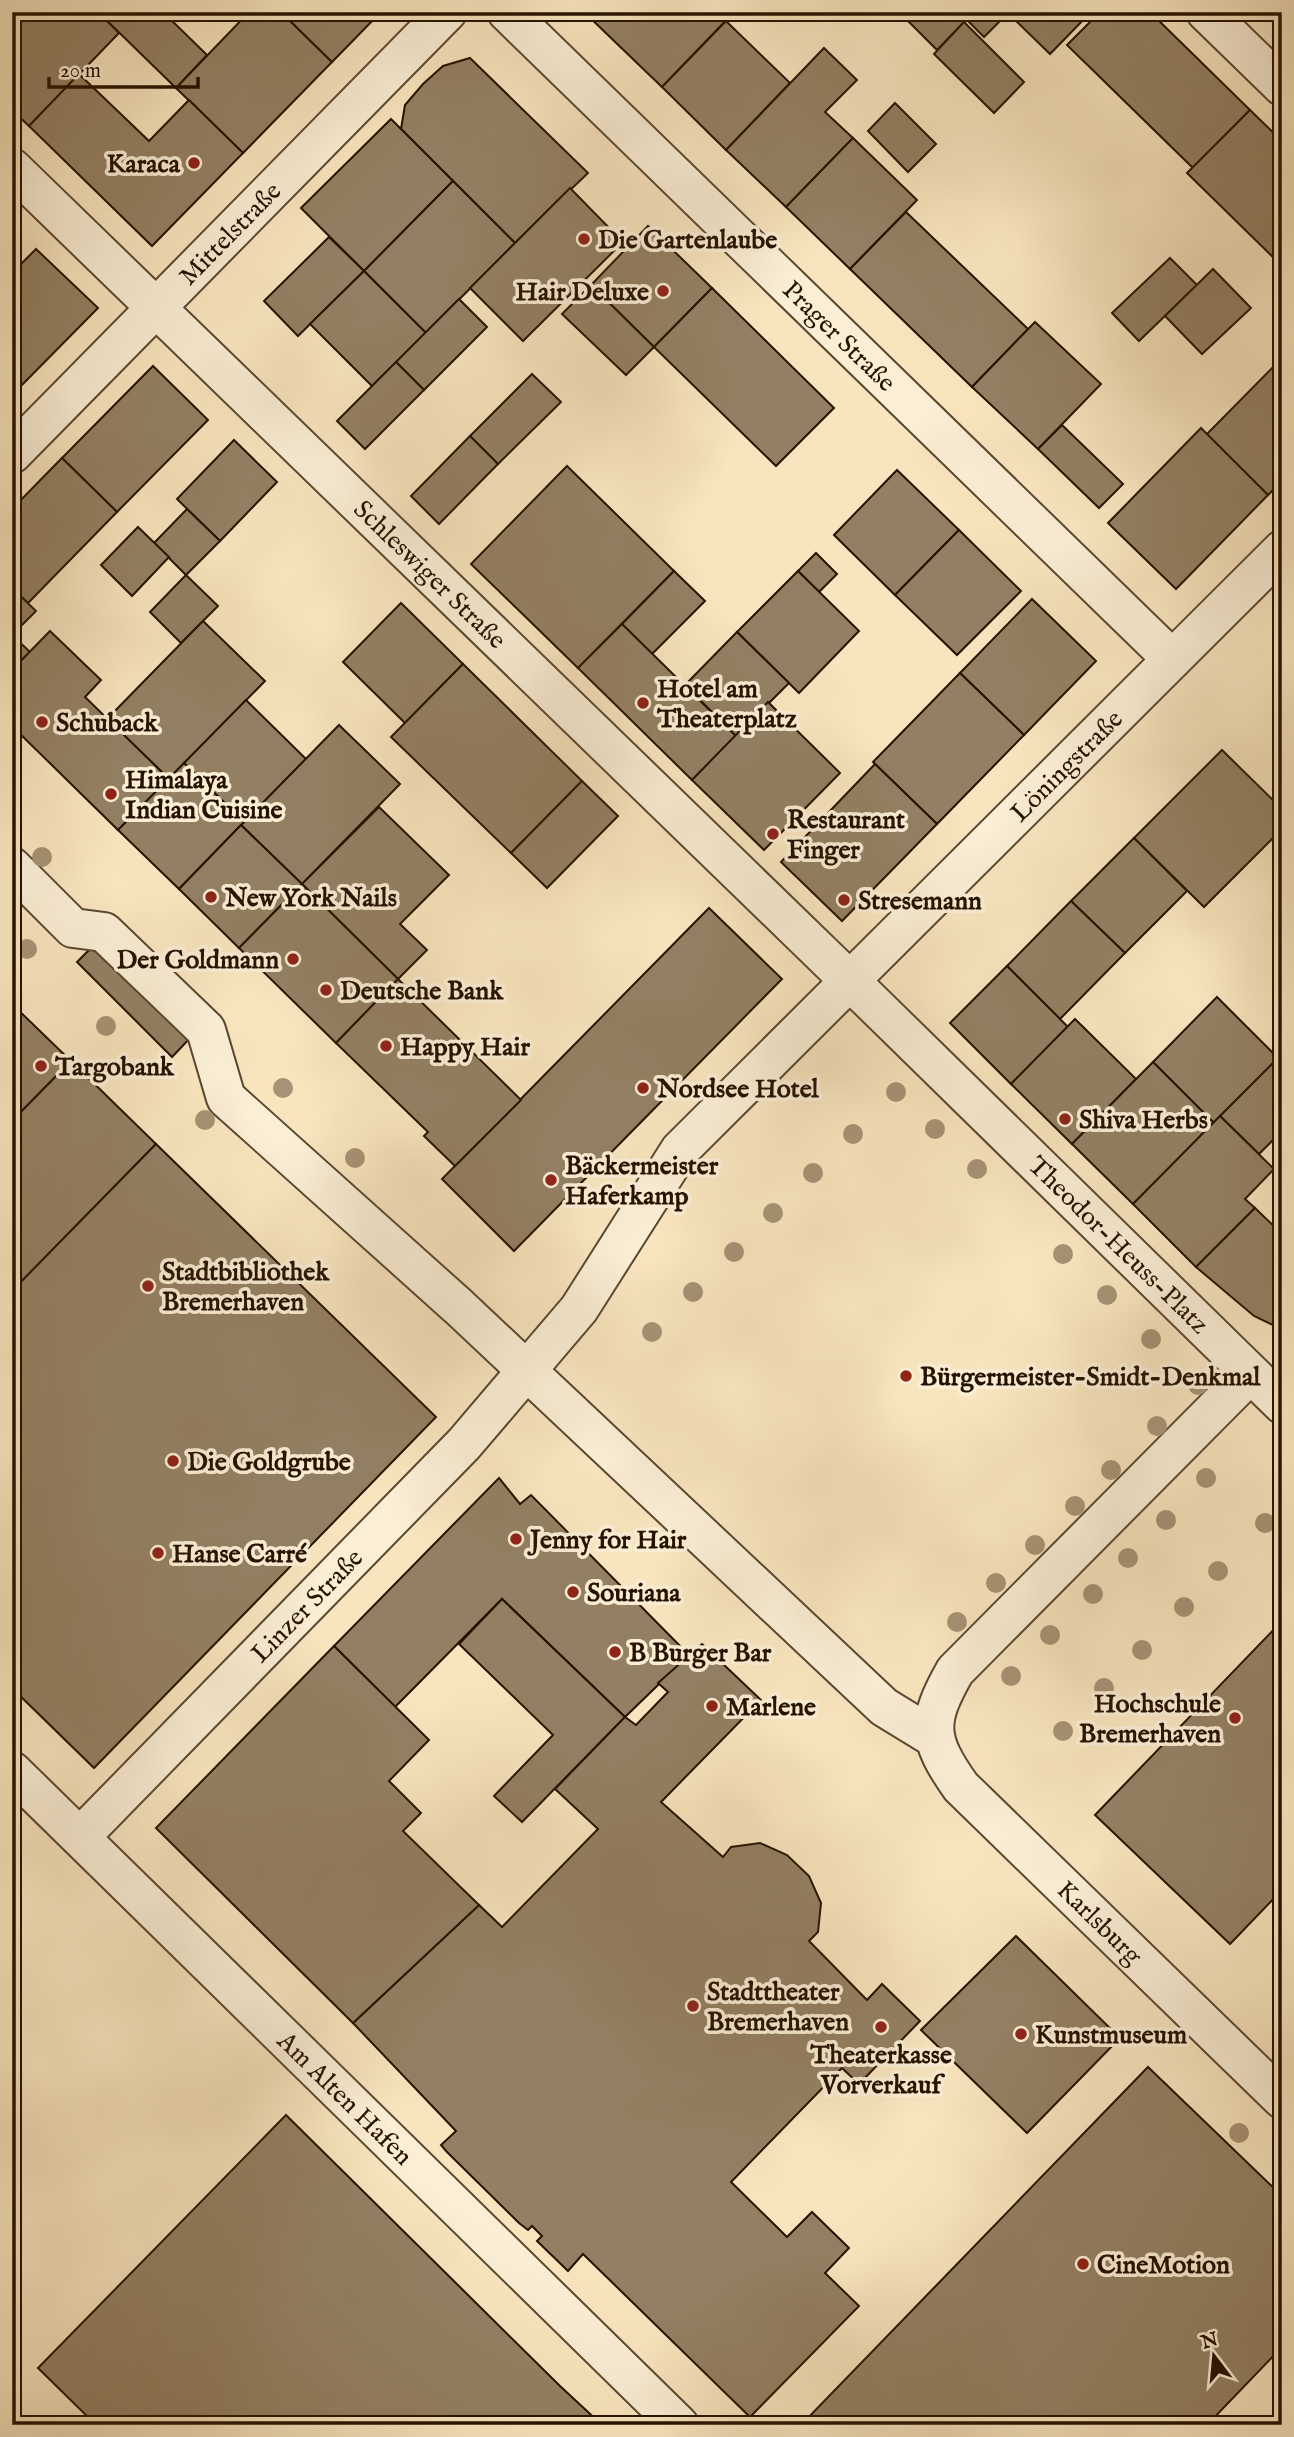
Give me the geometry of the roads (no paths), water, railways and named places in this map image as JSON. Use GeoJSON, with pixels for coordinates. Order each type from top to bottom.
{"type":"FeatureCollection","features":[{"type":"Feature","properties":{"kind":"street","name":"Mittelstraße"},"geometry":{"type":"LineString","coordinates":[[12,454],[447,12]]}},
{"type":"Feature","properties":{"kind":"street","name":"Prager Straße"},"geometry":{"type":"LineString","coordinates":[[507,12],[1172,659]]}},
{"type":"Feature","properties":{"kind":"street"},"geometry":{"type":"LineString","coordinates":[[1206,12],[1282,86]]}},
{"type":"Feature","properties":{"kind":"street","name":"Schleswiger Straße"},"geometry":{"type":"LineString","coordinates":[[12,167],[849,979]]}},
{"type":"Feature","properties":{"kind":"street","name":"Löningstraße"},"geometry":{"type":"LineString","coordinates":[[849,979],[1282,550]]}},
{"type":"Feature","properties":{"kind":"street"},"geometry":{"type":"LineString","coordinates":[[12,867],[73,928],[104,932],[206,1030],[226,1098],[459,1307],[884,1707],[933,1737],[937,1703],[956,1671],[1249,1375]]}},
{"type":"Feature","properties":{"kind":"street"},"geometry":{"type":"LineString","coordinates":[[526,1370],[579,1309],[680,1150],[849,979]]}},
{"type":"Feature","properties":{"kind":"street","name":"Theodor-Heuss-Platz"},"geometry":{"type":"LineString","coordinates":[[849,979],[1249,1375],[1282,1404]]}},
{"type":"Feature","properties":{"kind":"street","name":"Linzer Straße"},"geometry":{"type":"LineString","coordinates":[[80,1838],[464,1444],[526,1370]]}},
{"type":"Feature","properties":{"kind":"street","name":"Karlsburg"},"geometry":{"type":"LineString","coordinates":[[933,1737],[941,1759],[961,1787],[1282,2099]]}},
{"type":"Feature","properties":{"kind":"street","name":"Am Alten Hafen"},"geometry":{"type":"LineString","coordinates":[[12,1771],[679,2425]]}},
{"type":"Feature","properties":{"kind":"place","name":"Karaca"},"geometry":{"type":"Point","coordinates":[194,163]}},
{"type":"Feature","properties":{"kind":"place","name":"Die Gartenlaube"},"geometry":{"type":"Point","coordinates":[584,239]}},
{"type":"Feature","properties":{"kind":"place","name":"Hair Deluxe"},"geometry":{"type":"Point","coordinates":[663,291]}},
{"type":"Feature","properties":{"kind":"place","name":"Hotel am Theaterplatz"},"geometry":{"type":"Point","coordinates":[643,703]}},
{"type":"Feature","properties":{"kind":"place","name":"Schuback"},"geometry":{"type":"Point","coordinates":[42,722]}},
{"type":"Feature","properties":{"kind":"place","name":"Himalaya Indian Cuisine"},"geometry":{"type":"Point","coordinates":[111,794]}},
{"type":"Feature","properties":{"kind":"place","name":"Restaurant Finger"},"geometry":{"type":"Point","coordinates":[773,834]}},
{"type":"Feature","properties":{"kind":"place","name":"New York Nails"},"geometry":{"type":"Point","coordinates":[211,897]}},
{"type":"Feature","properties":{"kind":"place","name":"Stresemann"},"geometry":{"type":"Point","coordinates":[844,900]}},
{"type":"Feature","properties":{"kind":"place","name":"Der Goldmann"},"geometry":{"type":"Point","coordinates":[293,959]}},
{"type":"Feature","properties":{"kind":"place","name":"Deutsche Bank"},"geometry":{"type":"Point","coordinates":[326,990]}},
{"type":"Feature","properties":{"kind":"place","name":"Happy Hair"},"geometry":{"type":"Point","coordinates":[386,1046]}},
{"type":"Feature","properties":{"kind":"place","name":"Targobank"},"geometry":{"type":"Point","coordinates":[41,1066]}},
{"type":"Feature","properties":{"kind":"place","name":"Nordsee Hotel"},"geometry":{"type":"Point","coordinates":[643,1088]}},
{"type":"Feature","properties":{"kind":"place","name":"Shiva Herbs"},"geometry":{"type":"Point","coordinates":[1065,1119]}},
{"type":"Feature","properties":{"kind":"place","name":"Bäckermeister Haferkamp"},"geometry":{"type":"Point","coordinates":[551,1180]}},
{"type":"Feature","properties":{"kind":"place","name":"Stadtbibliothek Bremerhaven"},"geometry":{"type":"Point","coordinates":[148,1286]}},
{"type":"Feature","properties":{"kind":"place","name":"Bürgermeister-Smidt-Denkmal"},"geometry":{"type":"Point","coordinates":[906,1376]}},
{"type":"Feature","properties":{"kind":"place","name":"Die Goldgrube"},"geometry":{"type":"Point","coordinates":[173,1461]}},
{"type":"Feature","properties":{"kind":"place","name":"Jenny for Hair"},"geometry":{"type":"Point","coordinates":[516,1539]}},
{"type":"Feature","properties":{"kind":"place","name":"Hanse Carré"},"geometry":{"type":"Point","coordinates":[158,1553]}},
{"type":"Feature","properties":{"kind":"place","name":"Souriana"},"geometry":{"type":"Point","coordinates":[573,1592]}},
{"type":"Feature","properties":{"kind":"place","name":"B Burger Bar"},"geometry":{"type":"Point","coordinates":[615,1652]}},
{"type":"Feature","properties":{"kind":"place","name":"Marlene"},"geometry":{"type":"Point","coordinates":[712,1706]}},
{"type":"Feature","properties":{"kind":"place","name":"Hochschule Bremerhaven"},"geometry":{"type":"Point","coordinates":[1235,1718]}},
{"type":"Feature","properties":{"kind":"place","name":"Stadttheater Bremerhaven"},"geometry":{"type":"Point","coordinates":[693,2006]}},
{"type":"Feature","properties":{"kind":"place","name":"Theaterkasse Vorverkauf"},"geometry":{"type":"Point","coordinates":[881,2027]}},
{"type":"Feature","properties":{"kind":"place","name":"Kunstmuseum"},"geometry":{"type":"Point","coordinates":[1021,2034]}},
{"type":"Feature","properties":{"kind":"place","name":"CineMotion"},"geometry":{"type":"Point","coordinates":[1083,2264]}}]}
